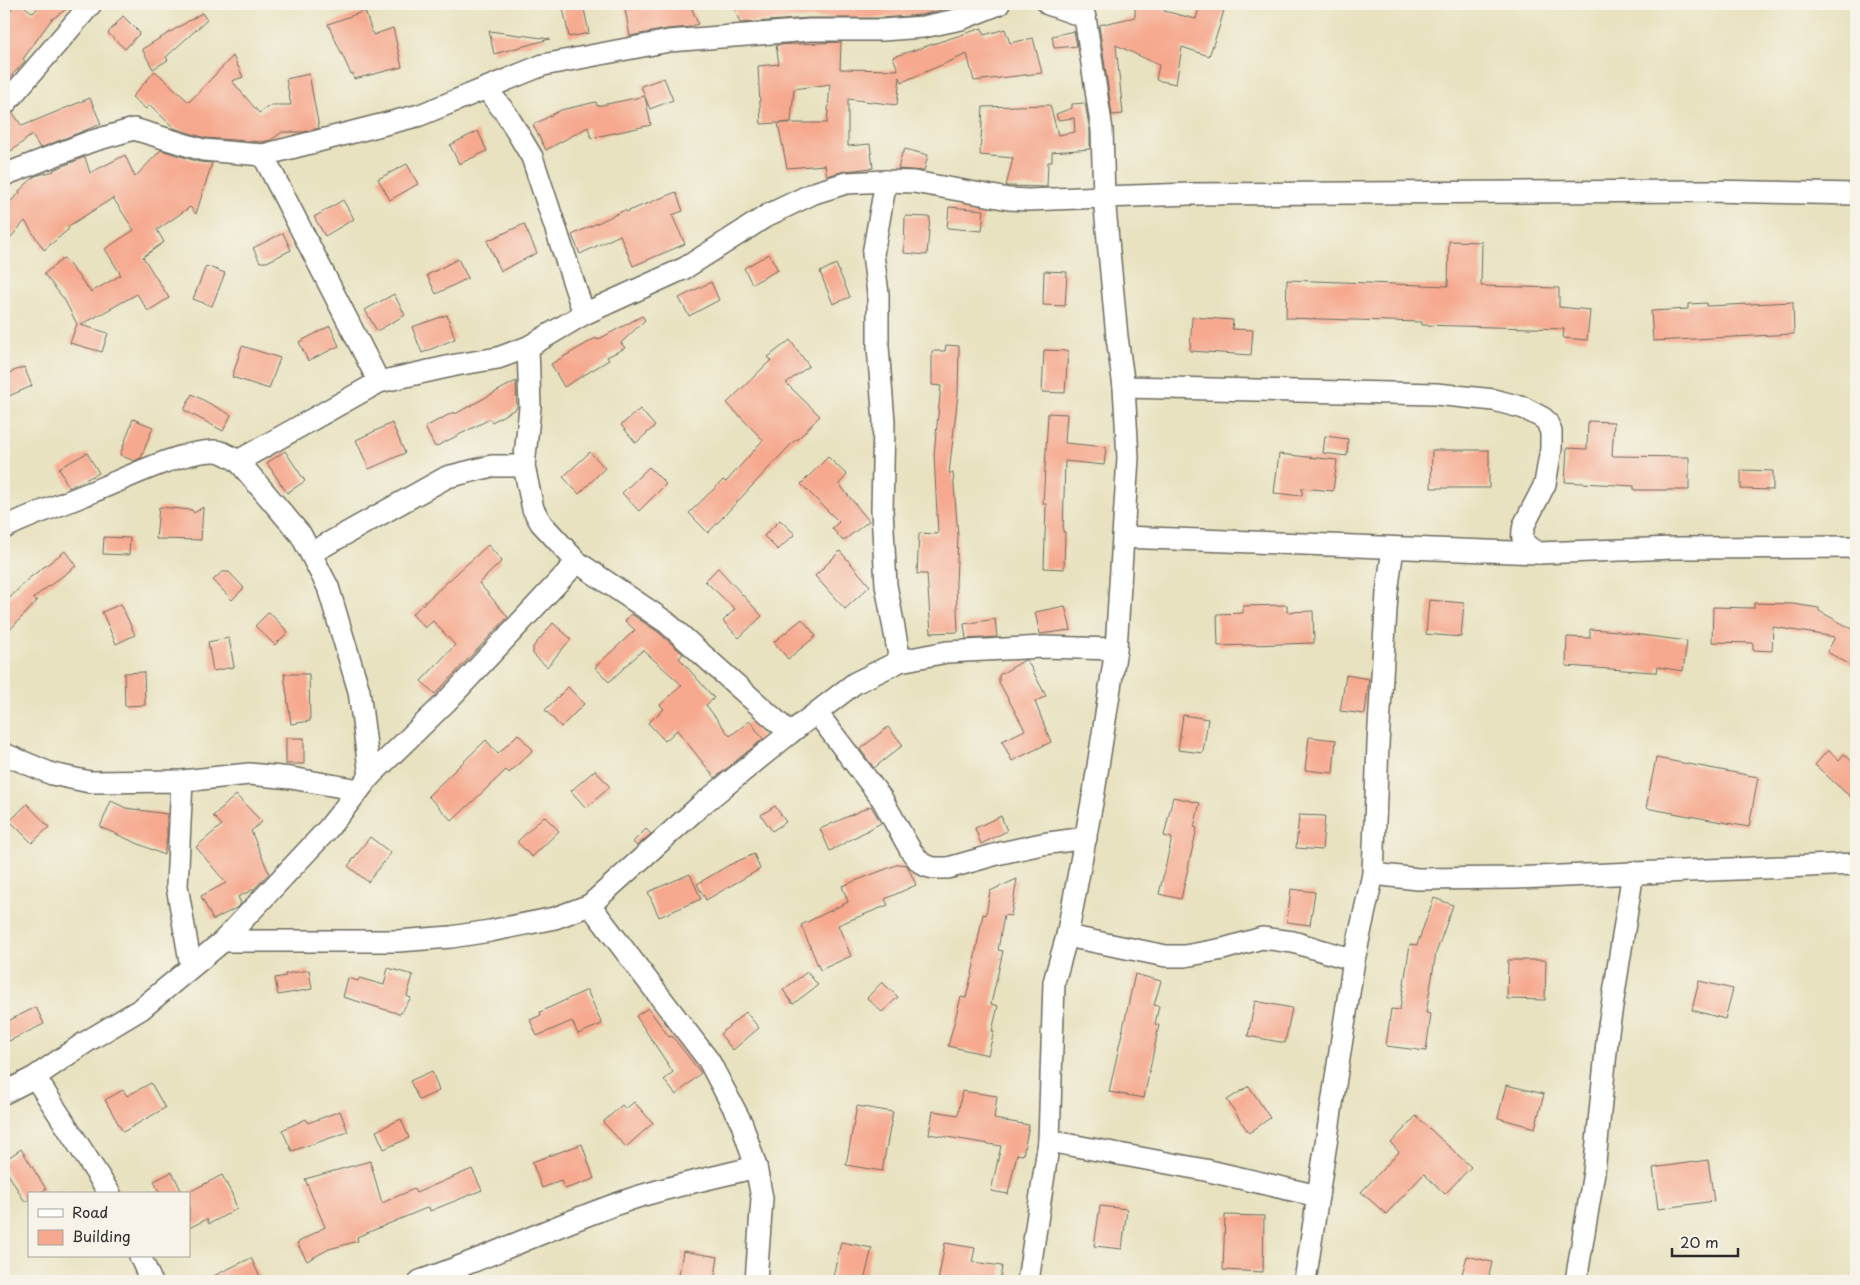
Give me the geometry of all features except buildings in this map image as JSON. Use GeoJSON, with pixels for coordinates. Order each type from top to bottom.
{"type":"FeatureCollection","features":[{"type":"Feature","properties":{"kind":"street"},"geometry":{"type":"LineString","coordinates":[[4,105],[91,4]]}},
{"type":"Feature","properties":{"kind":"street"},"geometry":{"type":"LineString","coordinates":[[4,175],[89,142],[134,130],[203,150],[263,155],[420,115],[543,65],[669,40],[810,30],[882,30],[923,27],[960,19],[999,4]]}},
{"type":"Feature","properties":{"kind":"street"},"geometry":{"type":"LineString","coordinates":[[1028,1281],[1049,1141],[1054,982],[1067,936],[1086,838],[1116,649],[1128,458],[1124,387],[1117,337],[1104,196],[1102,130],[1087,10],[1048,4]]}},
{"type":"Feature","properties":{"kind":"street"},"geometry":{"type":"LineString","coordinates":[[486,88],[507,115],[532,157],[584,314]]}},
{"type":"Feature","properties":{"kind":"street"},"geometry":{"type":"LineString","coordinates":[[263,155],[379,382]]}},
{"type":"Feature","properties":{"kind":"street"},"geometry":{"type":"LineString","coordinates":[[886,181],[873,254],[878,294],[878,348],[884,422],[882,510],[886,585],[900,661]]}},
{"type":"Feature","properties":{"kind":"street"},"geometry":{"type":"LineString","coordinates":[[238,461],[379,382],[456,364],[498,358],[528,347],[584,314],[686,268],[768,215],[814,193],[846,183],[914,182],[1009,199],[1048,200],[1104,196],[1200,194],[1707,190],[1856,194]]}},
{"type":"Feature","properties":{"kind":"street"},"geometry":{"type":"LineString","coordinates":[[528,347],[530,407],[524,466],[533,508],[541,524],[578,562],[666,622],[790,733]]}},
{"type":"Feature","properties":{"kind":"street"},"geometry":{"type":"LineString","coordinates":[[1124,387],[1436,394],[1494,400],[1524,408],[1543,418],[1550,427],[1551,432],[1551,450],[1545,484],[1522,531],[1522,538],[1526,546],[1538,553]]}},
{"type":"Feature","properties":{"kind":"street"},"geometry":{"type":"LineString","coordinates":[[4,528],[174,458],[216,450],[238,461],[301,535],[328,587],[359,691],[365,783]]}},
{"type":"Feature","properties":{"kind":"street"},"geometry":{"type":"LineString","coordinates":[[311,553],[447,477],[492,466],[524,466]]}},
{"type":"Feature","properties":{"kind":"street"},"geometry":{"type":"LineString","coordinates":[[1123,537],[1538,553],[1675,548],[1856,547]]}},
{"type":"Feature","properties":{"kind":"street"},"geometry":{"type":"LineString","coordinates":[[1305,1281],[1354,960],[1373,874],[1378,744],[1387,603],[1393,548]]}},
{"type":"Feature","properties":{"kind":"street"},"geometry":{"type":"LineString","coordinates":[[4,1093],[34,1077],[86,1042],[141,1009],[223,941],[327,830],[365,783],[446,702],[578,562]]}},
{"type":"Feature","properties":{"kind":"street"},"geometry":{"type":"LineString","coordinates":[[223,941],[398,942],[490,932],[555,918],[590,905],[700,806],[790,733],[855,683],[900,661],[947,652],[1043,647],[1116,649]]}},
{"type":"Feature","properties":{"kind":"street"},"geometry":{"type":"LineString","coordinates":[[817,713],[882,799],[911,851],[926,866],[948,868],[1026,848],[1086,838]]}},
{"type":"Feature","properties":{"kind":"street"},"geometry":{"type":"LineString","coordinates":[[4,754],[52,774],[90,782],[182,781],[249,774],[365,783]]}},
{"type":"Feature","properties":{"kind":"street"},"geometry":{"type":"LineString","coordinates":[[182,781],[177,886],[191,967]]}},
{"type":"Feature","properties":{"kind":"street"},"geometry":{"type":"LineString","coordinates":[[1373,874],[1418,879],[1515,878],[1856,864]]}},
{"type":"Feature","properties":{"kind":"street"},"geometry":{"type":"LineString","coordinates":[[1576,1281],[1594,1172],[1608,1032],[1633,872]]}},
{"type":"Feature","properties":{"kind":"street"},"geometry":{"type":"LineString","coordinates":[[590,905],[709,1061],[742,1124],[756,1167],[762,1198],[756,1281]]}},
{"type":"Feature","properties":{"kind":"street"},"geometry":{"type":"LineString","coordinates":[[1067,936],[1166,956],[1185,956],[1223,949],[1262,938],[1293,942],[1354,960]]}},
{"type":"Feature","properties":{"kind":"street"},"geometry":{"type":"LineString","coordinates":[[34,1077],[109,1192]]}},
{"type":"Feature","properties":{"kind":"street"},"geometry":{"type":"LineString","coordinates":[[1049,1141],[1205,1170],[1318,1196]]}},
{"type":"Feature","properties":{"kind":"street"},"geometry":{"type":"LineString","coordinates":[[420,1281],[638,1197],[756,1167]]}},
{"type":"Feature","properties":{"kind":"street"},"geometry":{"type":"LineString","coordinates":[[141,1258],[152,1281]]}}]}
